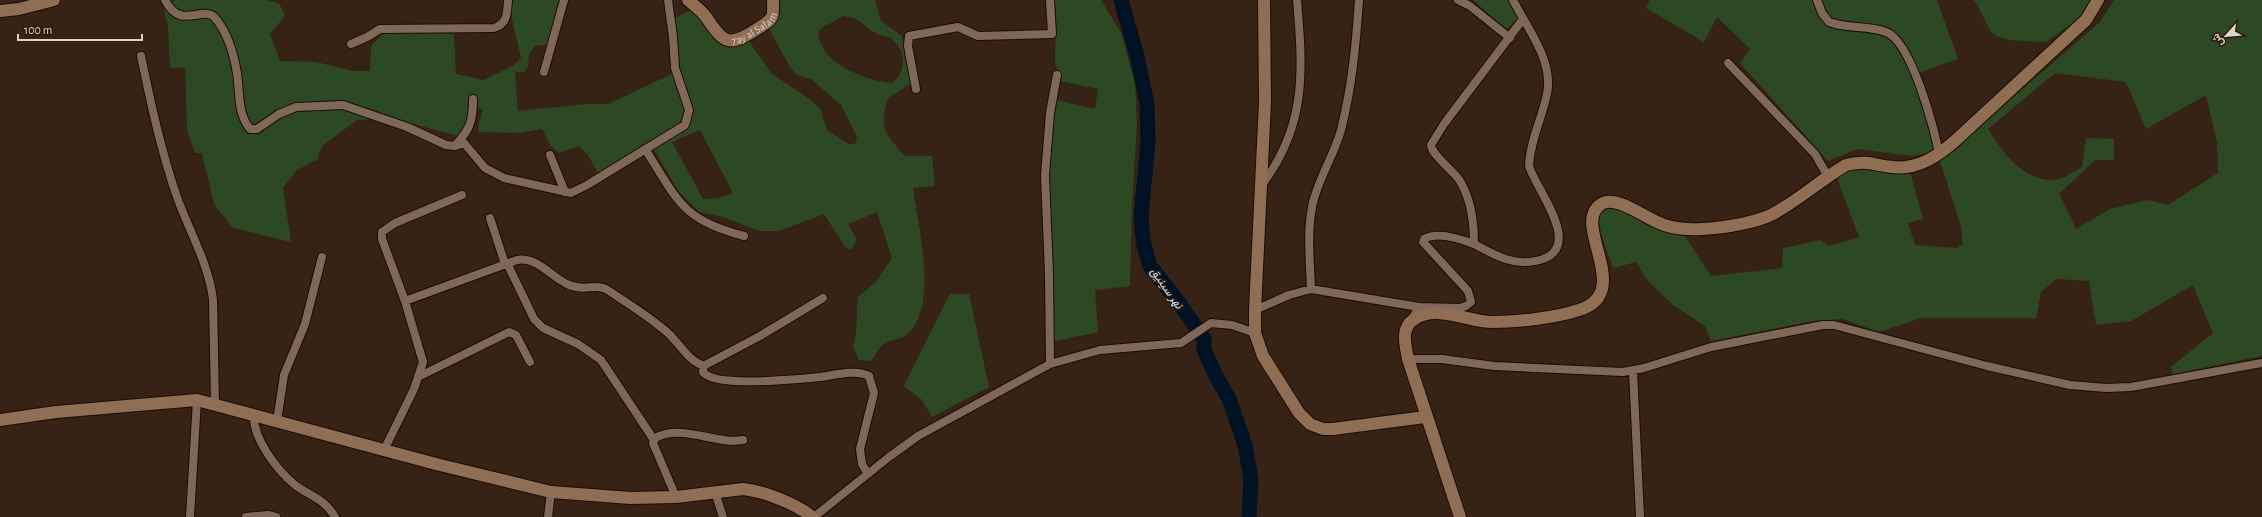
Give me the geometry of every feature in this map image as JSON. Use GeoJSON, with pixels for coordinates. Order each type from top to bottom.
{"type":"FeatureCollection","features":[{"type":"Feature","properties":{"kind":"street"},"geometry":{"type":"LineString","coordinates":[[0,11],[54,0]]}},
{"type":"Feature","properties":{"kind":"street"},"geometry":{"type":"LineString","coordinates":[[165,0],[176,13],[187,17],[205,13],[215,17],[225,32],[237,73],[238,92],[245,123],[250,129],[257,129],[279,114],[296,107],[343,105],[407,127],[446,145],[455,146],[464,144],[485,168],[504,178],[571,193],[587,185],[685,124],[688,117],[687,100],[675,68],[672,25],[668,0]]}},
{"type":"Feature","properties":{"kind":"street"},"geometry":{"type":"LineString","coordinates":[[351,44],[380,29],[494,28],[502,25],[505,20],[508,0]]}},
{"type":"Feature","properties":{"kind":"street"},"geometry":{"type":"LineString","coordinates":[[544,72],[564,0]]}},
{"type":"Feature","properties":{"kind":"street","name":"7ay al Salam"},"geometry":{"type":"LineString","coordinates":[[688,0],[706,17],[718,34],[735,41],[772,19],[774,11],[773,0]]}},
{"type":"Feature","properties":{"kind":"street"},"geometry":{"type":"LineString","coordinates":[[916,89],[908,46],[909,36],[958,27],[978,36],[1052,34],[1050,0]]}},
{"type":"Feature","properties":{"kind":"street"},"geometry":{"type":"LineString","coordinates":[[1264,0],[1265,102],[1255,310],[1255,333],[1263,356],[1281,388],[1299,413],[1310,424],[1323,429],[1333,430],[1425,416]]}},
{"type":"Feature","properties":{"kind":"street"},"geometry":{"type":"LineString","coordinates":[[1261,186],[1277,163],[1289,134],[1300,96],[1301,46],[1297,0]]}},
{"type":"Feature","properties":{"kind":"street"},"geometry":{"type":"LineString","coordinates":[[1311,289],[1308,237],[1312,207],[1319,183],[1341,130],[1356,45],[1359,0]]}},
{"type":"Feature","properties":{"kind":"street"},"geometry":{"type":"LineString","coordinates":[[1458,0],[1470,6],[1510,38]]}},
{"type":"Feature","properties":{"kind":"street"},"geometry":{"type":"LineString","coordinates":[[1255,310],[1289,295],[1311,289],[1419,307],[1463,307],[1469,304],[1471,298],[1468,291],[1431,254],[1423,242],[1423,240],[1428,236],[1447,237],[1474,244],[1505,259],[1523,264],[1550,256],[1557,248],[1558,232],[1555,219],[1529,166],[1548,93],[1545,62],[1514,0]]}},
{"type":"Feature","properties":{"kind":"street"},"geometry":{"type":"LineString","coordinates":[[1817,0],[1822,13],[1829,22],[1885,31],[1896,38],[1920,86],[1934,126],[1939,155]]}},
{"type":"Feature","properties":{"kind":"street"},"geometry":{"type":"LineString","coordinates":[[1411,320],[1427,314],[1492,322],[1516,321],[1566,313],[1586,308],[1594,301],[1602,288],[1604,272],[1594,235],[1592,216],[1600,206],[1607,202],[1618,202],[1653,221],[1676,228],[1704,229],[1765,217],[1811,189],[1827,176],[1846,165],[1860,162],[1873,162],[1892,168],[1909,167],[1923,163],[1939,155],[2086,20],[2098,0]]}},
{"type":"Feature","properties":{"kind":"street"},"geometry":{"type":"LineString","coordinates":[[1474,244],[1474,224],[1464,189],[1446,164],[1433,151],[1431,145],[1444,124],[1523,19]]}},
{"type":"Feature","properties":{"kind":"street"},"geometry":{"type":"LineString","coordinates":[[141,56],[165,158],[178,198],[211,284],[213,300],[215,403]]}},
{"type":"Feature","properties":{"kind":"street"},"geometry":{"type":"LineString","coordinates":[[1728,63],[1815,154],[1827,176]]}},
{"type":"Feature","properties":{"kind":"street"},"geometry":{"type":"LineString","coordinates":[[1050,364],[1049,274],[1044,175],[1050,113],[1057,75]]}},
{"type":"Feature","properties":{"kind":"street"},"geometry":{"type":"LineString","coordinates":[[455,146],[466,133],[473,119],[472,99]]}},
{"type":"Feature","properties":{"kind":"street"},"geometry":{"type":"LineString","coordinates":[[645,149],[677,201],[697,219],[717,229],[744,236]]}},
{"type":"Feature","properties":{"kind":"street"},"geometry":{"type":"LineString","coordinates":[[550,155],[565,192]]}},
{"type":"Feature","properties":{"kind":"street"},"geometry":{"type":"LineString","coordinates":[[384,450],[420,376],[422,355],[405,301],[382,239],[383,230],[395,223],[462,195]]}},
{"type":"Feature","properties":{"kind":"street"},"geometry":{"type":"LineString","coordinates":[[490,218],[506,264],[534,319],[543,328],[578,344],[601,360],[654,440],[653,443],[676,497]]}},
{"type":"Feature","properties":{"kind":"street"},"geometry":{"type":"LineString","coordinates":[[277,421],[284,375],[305,324],[322,257]]}},
{"type":"Feature","properties":{"kind":"street"},"geometry":{"type":"LineString","coordinates":[[405,301],[524,258],[530,260],[567,284],[576,288],[584,289],[598,286],[606,289],[646,316],[668,334],[692,360],[704,366]]}},
{"type":"Feature","properties":{"kind":"street"},"geometry":{"type":"LineString","coordinates":[[704,366],[823,298]]}},
{"type":"Feature","properties":{"kind":"street"},"geometry":{"type":"LineString","coordinates":[[1419,307],[1411,320],[1405,335],[1408,359],[1425,416],[1460,517]]}},
{"type":"Feature","properties":{"kind":"street"},"geometry":{"type":"LineString","coordinates":[[0,420],[56,412],[197,400],[215,403],[484,477],[550,492],[631,498],[676,497],[734,489],[753,490],[800,508],[813,517],[918,436],[1050,364],[1100,350],[1181,343],[1206,325],[1221,323],[1255,333]]}},
{"type":"Feature","properties":{"kind":"street"},"geometry":{"type":"LineString","coordinates":[[1408,359],[1442,359],[1494,366],[1622,372],[1633,371],[1711,347],[1822,325],[1834,325],[1947,356],[2070,385],[2106,388],[2131,388],[2262,363]]}},
{"type":"Feature","properties":{"kind":"street"},"geometry":{"type":"LineString","coordinates":[[420,376],[510,332],[516,335],[530,362]]}},
{"type":"Feature","properties":{"kind":"street"},"geometry":{"type":"LineString","coordinates":[[704,366],[703,372],[710,378],[735,381],[802,379],[852,374],[869,376],[874,393],[860,450],[860,459],[868,474]]}},
{"type":"Feature","properties":{"kind":"street"},"geometry":{"type":"LineString","coordinates":[[1633,371],[1640,517]]}},
{"type":"Feature","properties":{"kind":"street"},"geometry":{"type":"LineString","coordinates":[[190,517],[197,400]]}},
{"type":"Feature","properties":{"kind":"street"},"geometry":{"type":"LineString","coordinates":[[254,414],[257,436],[286,476],[295,485],[329,506],[335,517]]}},
{"type":"Feature","properties":{"kind":"street"},"geometry":{"type":"LineString","coordinates":[[654,440],[662,435],[684,434],[701,435],[722,441],[742,440]]}},
{"type":"Feature","properties":{"kind":"street"},"geometry":{"type":"LineString","coordinates":[[548,517],[550,492]]}},
{"type":"Feature","properties":{"kind":"street"},"geometry":{"type":"LineString","coordinates":[[715,492],[723,517]]}},
{"type":"Feature","properties":{"kind":"street"},"geometry":{"type":"LineString","coordinates":[[246,517],[268,515],[276,517]]}},
{"type":"Feature","properties":{"kind":"green space"},"geometry":{"type":"Polygon","coordinates":[[[176,0],[267,0],[279,3],[285,16],[270,34],[280,61],[316,62],[353,71],[370,71],[371,46],[386,31],[454,34],[456,74],[483,80],[513,66],[521,58],[510,10],[511,0],[559,0],[565,2],[550,44],[534,46],[529,55],[528,67],[524,72],[515,72],[518,111],[587,104],[608,104],[678,71],[675,18],[695,8],[712,36],[729,44],[767,26],[776,0],[875,0],[881,21],[902,36],[912,83],[888,98],[884,117],[885,130],[905,156],[932,156],[935,186],[913,188],[924,260],[923,298],[920,314],[910,332],[882,345],[871,361],[859,360],[853,347],[855,342],[858,297],[876,282],[892,258],[877,212],[848,224],[857,240],[851,250],[845,247],[824,214],[779,231],[759,231],[723,217],[699,212],[679,192],[655,151],[648,143],[598,173],[588,155],[579,146],[559,153],[551,146],[542,129],[518,133],[479,132],[478,126],[483,110],[476,106],[476,96],[468,97],[468,113],[465,128],[458,136],[392,118],[357,120],[322,146],[317,160],[297,170],[283,188],[291,242],[233,228],[214,204],[202,153],[195,153],[187,130],[185,67],[170,68],[168,27],[163,4],[176,0]],[[843,16],[820,29],[818,37],[827,54],[837,63],[851,71],[868,78],[892,83],[897,78],[902,67],[902,53],[899,47],[889,37],[877,34],[855,19],[843,16]],[[768,27],[748,40],[772,74],[808,98],[820,109],[827,130],[848,144],[855,144],[857,137],[841,105],[811,79],[797,75],[790,67],[768,27]],[[700,130],[672,142],[703,199],[719,198],[733,193],[700,130]]]}},
{"type":"Feature","properties":{"kind":"green space"},"geometry":{"type":"Polygon","coordinates":[[[1054,0],[1101,0],[1121,33],[1135,83],[1137,126],[1132,205],[1130,286],[1095,290],[1098,332],[1052,342],[1051,229],[1048,181],[1056,100],[1095,109],[1098,89],[1060,81],[1055,61],[1056,9],[1054,0]]]}},
{"type":"Feature","properties":{"kind":"green space"},"geometry":{"type":"Polygon","coordinates":[[[1473,0],[1509,0],[1518,18],[1506,30],[1473,0]]]}},
{"type":"Feature","properties":{"kind":"green space"},"geometry":{"type":"Polygon","coordinates":[[[1650,0],[1937,0],[1958,59],[1918,73],[1932,128],[1935,151],[1913,156],[1857,149],[1828,161],[1740,63],[1750,49],[1717,17],[1704,42],[1646,8],[1650,0]]]}},
{"type":"Feature","properties":{"kind":"green space"},"geometry":{"type":"Polygon","coordinates":[[[1974,0],[2091,0],[2078,19],[2046,42],[2015,40],[1999,37],[1990,30],[1974,0]]]}},
{"type":"Feature","properties":{"kind":"green space"},"geometry":{"type":"Polygon","coordinates":[[[2114,0],[2262,0],[2262,356],[2173,374],[2171,367],[2213,333],[2193,285],[2131,321],[2096,325],[2089,281],[2056,279],[2041,292],[2036,318],[1921,318],[1879,332],[1843,319],[1813,321],[1711,341],[1705,326],[1672,304],[1647,280],[1636,262],[1613,268],[1599,223],[1600,212],[1602,209],[1610,206],[1683,233],[1711,276],[1782,268],[1783,248],[1820,240],[1829,246],[1859,237],[1836,176],[1854,166],[1910,172],[1923,219],[1908,223],[1915,245],[1957,248],[1963,244],[1960,223],[1940,161],[2100,22],[2114,0]],[[2055,73],[1988,129],[2014,164],[2032,175],[2042,179],[2053,180],[2064,177],[2082,167],[2086,138],[2114,139],[2114,160],[2095,160],[2059,194],[2076,229],[2110,209],[2148,200],[2168,205],[2218,173],[2217,142],[2206,95],[2146,129],[2126,82],[2055,73]]]}},
{"type":"Feature","properties":{"kind":"green space"},"geometry":{"type":"Polygon","coordinates":[[[950,294],[969,294],[989,387],[932,417],[922,400],[904,386],[950,294]]]}},
{"type":"Feature","properties":{"kind":"waterway","name":"نهر سينيق"},"geometry":{"type":"LineString","coordinates":[[1121,0],[1137,56],[1147,104],[1148,141],[1141,218],[1144,246],[1150,266],[1177,300],[1204,339],[1204,350],[1229,399],[1245,445],[1251,479],[1249,517]]}}]}
